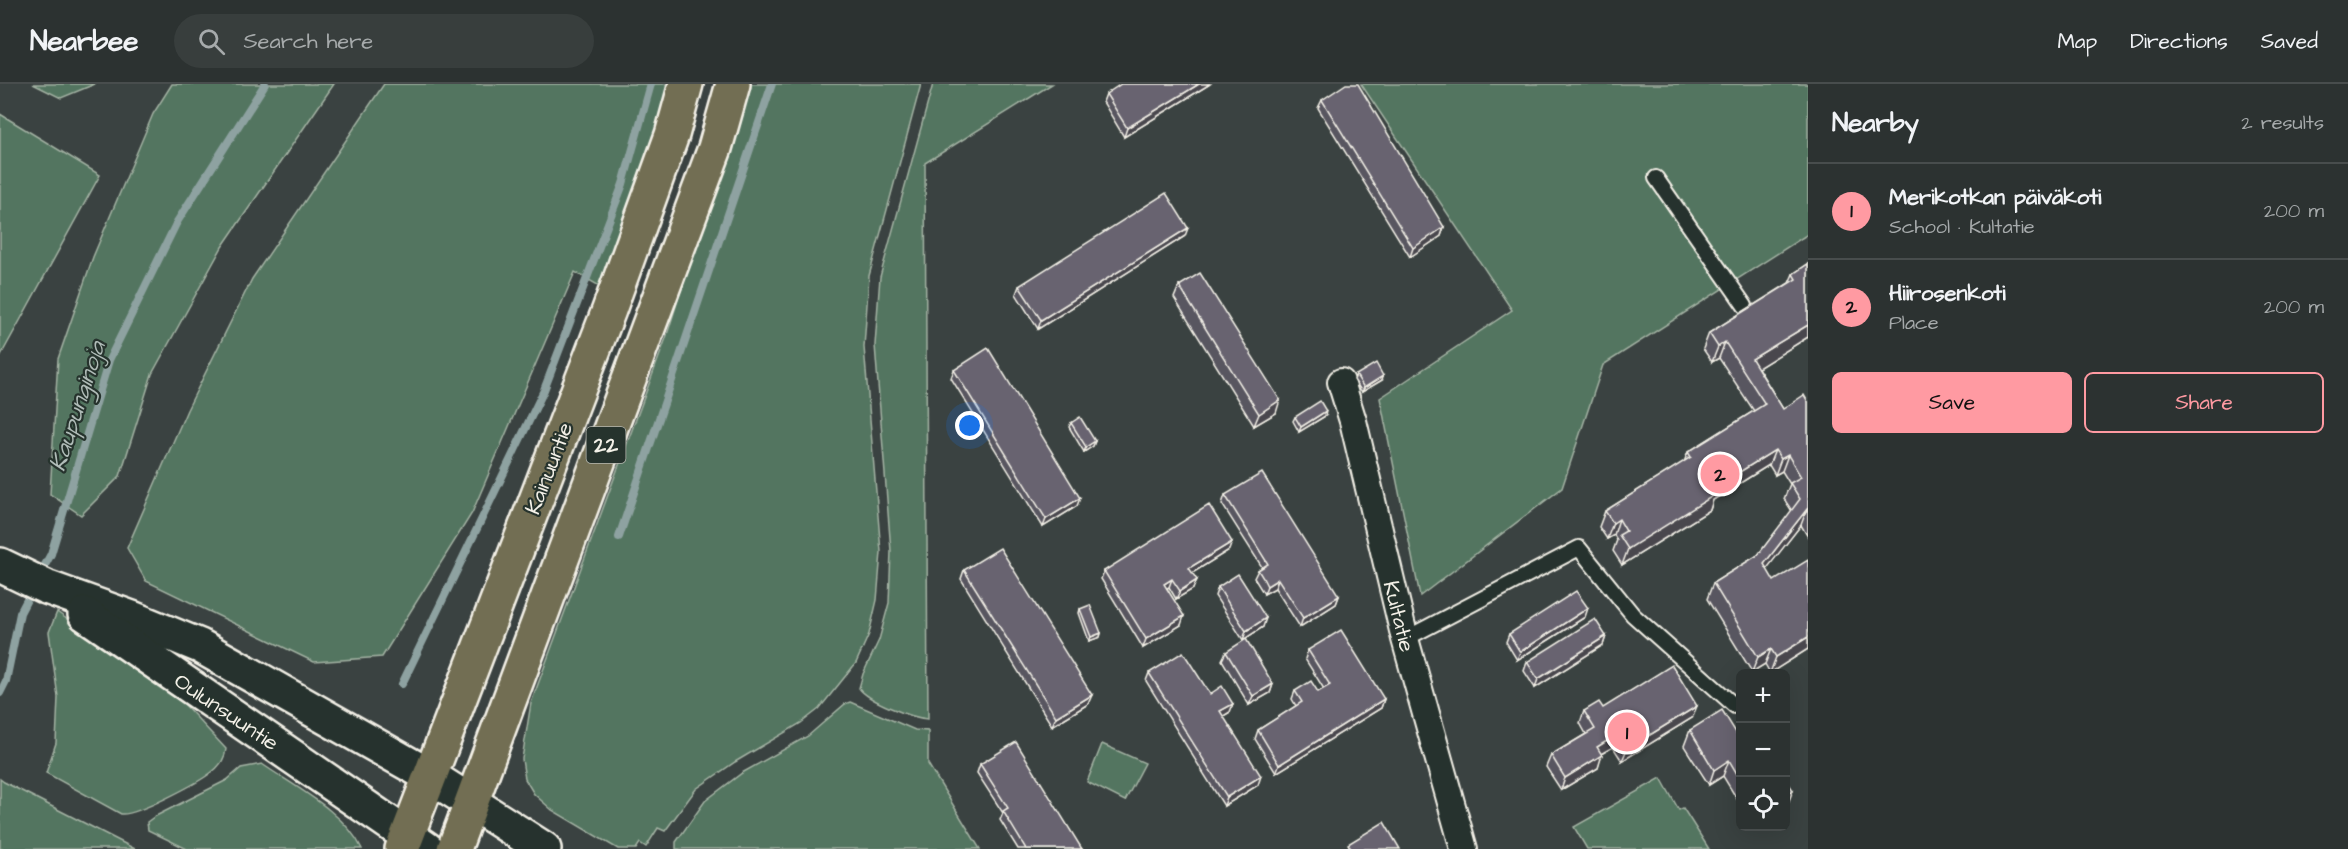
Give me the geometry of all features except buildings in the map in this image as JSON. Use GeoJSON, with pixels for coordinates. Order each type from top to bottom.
{"type":"FeatureCollection","features":[{"type":"Feature","properties":{"kind":"highway","name":"Kainuuntie"},"geometry":{"type":"LineString","coordinates":[[412,845],[430,776],[613,299],[672,135],[686,84]]}},
{"type":"Feature","properties":{"kind":"highway","name":"Kainuuntie"},"geometry":{"type":"LineString","coordinates":[[454,849],[716,148],[733,84]]}},
{"type":"Feature","properties":{"kind":"main road","name":"Oulunsuuntie"},"geometry":{"type":"LineString","coordinates":[[0,565],[126,628],[412,845]]}},
{"type":"Feature","properties":{"kind":"main road","name":"Oulunsuuntie"},"geometry":{"type":"LineString","coordinates":[[126,628],[200,646],[430,776],[544,849]]}},
{"type":"Feature","properties":{"kind":"street","name":"Kultatie"},"geometry":{"type":"LineString","coordinates":[[1341,382],[1353,421],[1405,639],[1464,849]]}},
{"type":"Feature","properties":{"kind":"lane"},"geometry":{"type":"LineString","coordinates":[[1656,178],[1745,306]]}},
{"type":"Feature","properties":{"kind":"lane"},"geometry":{"type":"LineString","coordinates":[[1405,639],[1579,548],[1633,615],[1735,706]]}},
{"type":"Feature","properties":{"kind":"green space"},"geometry":{"type":"Polygon","coordinates":[[[33,84],[95,84],[61,98],[33,84]]]}},
{"type":"Feature","properties":{"kind":"green space"},"geometry":{"type":"Polygon","coordinates":[[[172,84],[334,84],[222,247],[152,374],[120,476],[81,515],[50,494],[58,359],[93,257],[153,114],[172,84]]]}},
{"type":"Feature","properties":{"kind":"green space"},"geometry":{"type":"Polygon","coordinates":[[[384,84],[673,84],[603,288],[575,272],[472,513],[382,657],[314,662],[146,581],[127,548],[187,410],[252,279],[384,84]]]}},
{"type":"Feature","properties":{"kind":"green space"},"geometry":{"type":"Polygon","coordinates":[[[746,84],[921,84],[869,276],[864,347],[881,552],[877,600],[869,634],[856,663],[819,709],[801,723],[735,762],[696,789],[665,831],[658,828],[646,847],[640,843],[636,849],[618,849],[552,810],[534,794],[525,779],[522,759],[531,703],[666,338],[746,84]]]}},
{"type":"Feature","properties":{"kind":"green space"},"geometry":{"type":"Polygon","coordinates":[[[933,84],[1052,84],[925,163],[928,719],[891,708],[871,698],[859,688],[879,640],[889,603],[891,551],[875,345],[880,277],[933,84]]]}},
{"type":"Feature","properties":{"kind":"green space"},"geometry":{"type":"Polygon","coordinates":[[[1361,84],[1808,84],[1808,234],[1603,365],[1562,488],[1420,596],[1380,398],[1512,310],[1361,84]]]}},
{"type":"Feature","properties":{"kind":"green space"},"geometry":{"type":"Polygon","coordinates":[[[0,114],[100,175],[0,357],[0,114]]]}},
{"type":"Feature","properties":{"kind":"green space"},"geometry":{"type":"Polygon","coordinates":[[[57,612],[185,705],[226,749],[217,767],[205,777],[167,798],[140,810],[121,814],[46,773],[56,743],[58,697],[49,632],[57,612]]]}},
{"type":"Feature","properties":{"kind":"green space"},"geometry":{"type":"Polygon","coordinates":[[[850,702],[915,730],[928,731],[928,764],[980,849],[676,849],[676,842],[705,801],[742,773],[808,736],[850,702]]]}},
{"type":"Feature","properties":{"kind":"green space"},"geometry":{"type":"Polygon","coordinates":[[[1102,744],[1145,763],[1125,801],[1087,782],[1102,744]]]}},
{"type":"Feature","properties":{"kind":"green space"},"geometry":{"type":"Polygon","coordinates":[[[262,764],[332,812],[344,823],[362,849],[187,849],[148,830],[147,822],[154,817],[227,780],[241,768],[262,764]]]}},
{"type":"Feature","properties":{"kind":"green space"},"geometry":{"type":"Polygon","coordinates":[[[1661,778],[1679,810],[1683,808],[1709,849],[1587,849],[1574,827],[1661,778]]]}},
{"type":"Feature","properties":{"kind":"green space"},"geometry":{"type":"Polygon","coordinates":[[[0,779],[4,782],[135,849],[0,849],[0,779]]]}},
{"type":"Feature","properties":{"kind":"waterway","name":"Kaupunginoja"},"geometry":{"type":"LineString","coordinates":[[39,576],[51,554],[109,360],[177,222],[265,84]]}},
{"type":"Feature","properties":{"kind":"waterway"},"geometry":{"type":"LineString","coordinates":[[402,684],[544,390],[623,184],[651,84]]}},
{"type":"Feature","properties":{"kind":"waterway"},"geometry":{"type":"LineString","coordinates":[[619,537],[772,84]]}},
{"type":"Feature","properties":{"kind":"waterway","name":"Kaupunginoja"},"geometry":{"type":"LineString","coordinates":[[0,693],[6,681],[20,613],[32,590]]}},
{"type":"Feature","properties":{"kind":"place","name":"Hiirosenkoti"},"geometry":{"type":"Point","coordinates":[1720,474]}},
{"type":"Feature","properties":{"kind":"place","name":"Merikotkan päiväkoti"},"geometry":{"type":"Point","coordinates":[1627,732]}}]}
